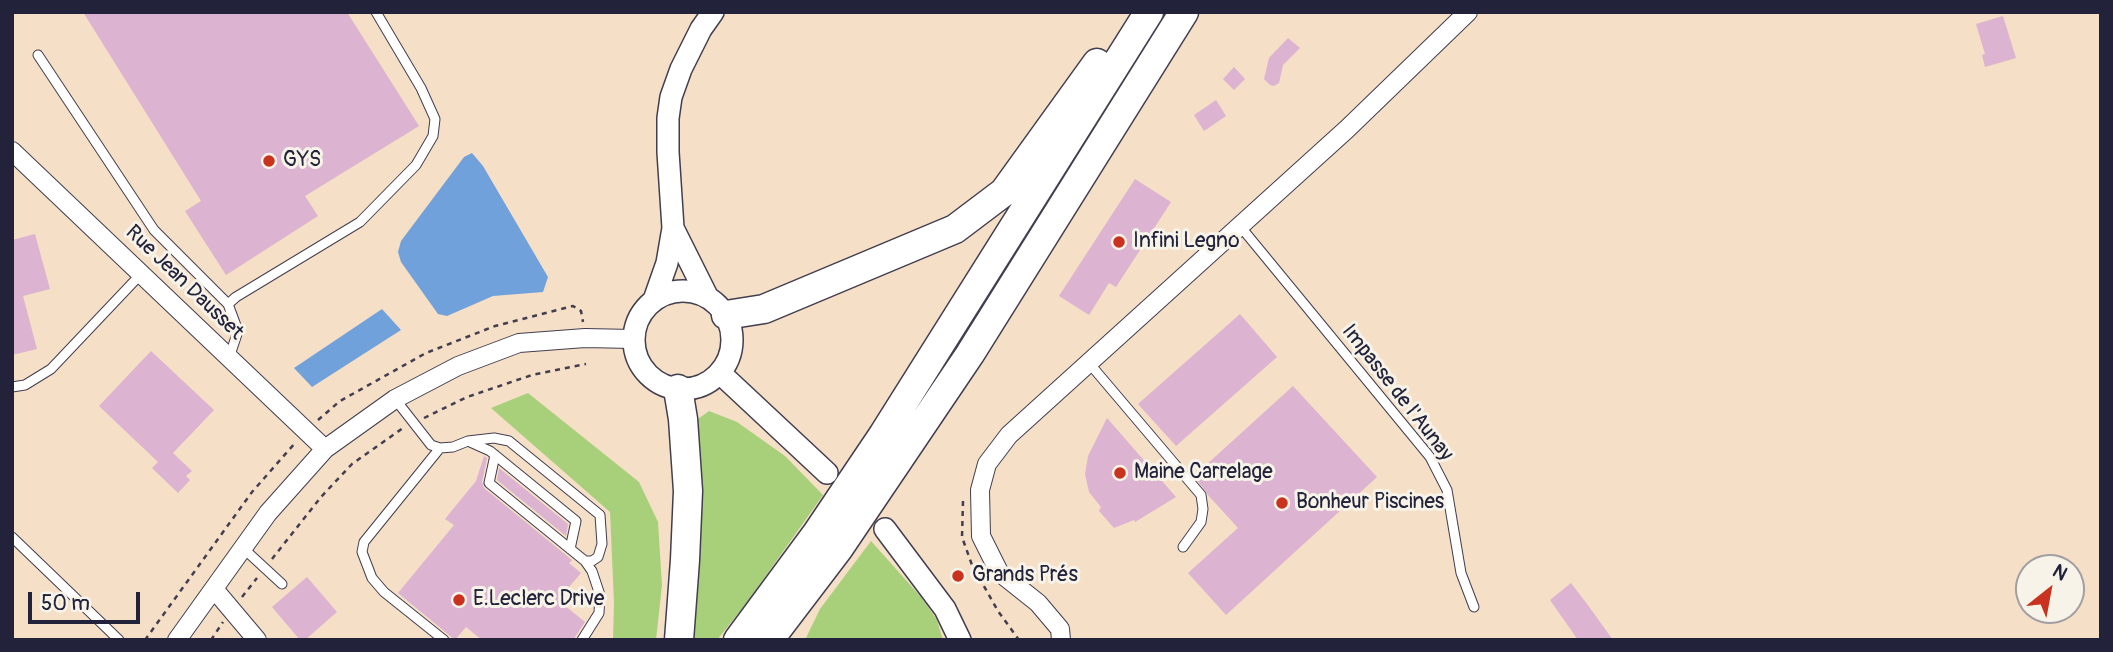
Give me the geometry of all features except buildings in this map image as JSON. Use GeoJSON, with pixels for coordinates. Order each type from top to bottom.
{"type":"FeatureCollection","features":[{"type":"Feature","properties":{"kind":"main road"},"geometry":{"type":"LineString","coordinates":[[717,307],[764,309],[955,229],[1004,192],[1134,12]]}},
{"type":"Feature","properties":{"kind":"main road"},"geometry":{"type":"LineString","coordinates":[[738,640],[817,533],[883,435],[1149,12]]}},
{"type":"Feature","properties":{"kind":"main road"},"geometry":{"type":"LineString","coordinates":[[769,640],[839,548],[970,354],[1184,12]]}},
{"type":"Feature","properties":{"kind":"main road"},"geometry":{"type":"LineString","coordinates":[[678,389],[688,491],[679,640]]}},
{"type":"Feature","properties":{"kind":"main road"},"geometry":{"type":"LineString","coordinates":[[796,640],[800,619],[839,548]]}},
{"type":"Feature","properties":{"kind":"street"},"geometry":{"type":"LineString","coordinates":[[673,228],[731,329],[729,360],[720,373],[708,383],[694,388],[664,386],[652,378],[635,354],[634,339],[640,317],[654,300],[667,263],[673,228],[668,152],[671,97],[681,69],[701,29],[713,12]]}},
{"type":"Feature","properties":{"kind":"street"},"geometry":{"type":"LineString","coordinates":[[1061,640],[1060,629],[1038,603],[999,572],[981,536],[980,490],[987,464],[1009,435],[1347,129],[1468,12]]}},
{"type":"Feature","properties":{"kind":"street","name":"Rue Jean Dausset"},"geometry":{"type":"LineString","coordinates":[[12,151],[326,449]]}},
{"type":"Feature","properties":{"kind":"street"},"geometry":{"type":"LineString","coordinates":[[654,300],[668,293],[682,291],[699,293],[717,307]]}},
{"type":"Feature","properties":{"kind":"street"},"geometry":{"type":"LineString","coordinates":[[177,640],[268,513],[326,449],[396,399],[458,366],[519,343],[585,338],[634,339]]}},
{"type":"Feature","properties":{"kind":"street"},"geometry":{"type":"LineString","coordinates":[[720,373],[827,473]]}},
{"type":"Feature","properties":{"kind":"street"},"geometry":{"type":"LineString","coordinates":[[885,529],[946,609],[961,640]]}},
{"type":"Feature","properties":{"kind":"street"},"geometry":{"type":"LineString","coordinates":[[214,589],[257,640]]}},
{"type":"Feature","properties":{"kind":"lane"},"geometry":{"type":"LineString","coordinates":[[228,304],[360,222],[416,165],[433,136],[435,119],[421,88],[376,12]]}},
{"type":"Feature","properties":{"kind":"lane"},"geometry":{"type":"LineString","coordinates":[[38,55],[154,230],[224,297],[238,331],[229,358]]}},
{"type":"Feature","properties":{"kind":"lane","name":"Impasse de l'Aunay"},"geometry":{"type":"LineString","coordinates":[[1240,226],[1430,457],[1447,490],[1461,573],[1474,607]]}},
{"type":"Feature","properties":{"kind":"lane"},"geometry":{"type":"LineString","coordinates":[[12,387],[25,385],[51,369],[141,274]]}},
{"type":"Feature","properties":{"kind":"lane"},"geometry":{"type":"LineString","coordinates":[[1088,363],[1201,495],[1201,522],[1183,547]]}},
{"type":"Feature","properties":{"kind":"lane"},"geometry":{"type":"LineString","coordinates":[[396,399],[430,445],[440,448],[453,447],[468,441],[494,438],[509,441],[600,515],[602,544],[597,557],[592,561],[585,561]]}},
{"type":"Feature","properties":{"kind":"lane"},"geometry":{"type":"LineString","coordinates":[[468,441],[495,455],[576,521],[570,549]]}},
{"type":"Feature","properties":{"kind":"lane"},"geometry":{"type":"LineString","coordinates":[[440,448],[363,542],[362,552],[372,578],[384,592],[444,640]]}},
{"type":"Feature","properties":{"kind":"lane"},"geometry":{"type":"LineString","coordinates":[[495,455],[489,483],[585,561],[594,575],[600,595],[599,612],[582,640]]}},
{"type":"Feature","properties":{"kind":"lane"},"geometry":{"type":"LineString","coordinates":[[12,537],[118,640]]}},
{"type":"Feature","properties":{"kind":"lane"},"geometry":{"type":"LineString","coordinates":[[243,548],[282,584]]}},
{"type":"Feature","properties":{"kind":"path"},"geometry":{"type":"LineString","coordinates":[[211,640],[321,497],[352,464],[412,424],[467,397],[532,374],[586,364]]}},
{"type":"Feature","properties":{"kind":"path"},"geometry":{"type":"LineString","coordinates":[[964,493],[962,537],[972,565],[998,611],[1019,640]]}},
{"type":"Feature","properties":{"kind":"green space"},"geometry":{"type":"Polygon","coordinates":[[[528,393],[639,482],[658,522],[662,585],[656,640],[613,640],[610,512],[491,408],[528,393]]]}},
{"type":"Feature","properties":{"kind":"green space"},"geometry":{"type":"Polygon","coordinates":[[[709,411],[737,422],[785,456],[823,495],[717,640],[679,640],[691,424],[709,411]]]}},
{"type":"Feature","properties":{"kind":"green space"},"geometry":{"type":"Polygon","coordinates":[[[871,541],[921,597],[937,620],[943,640],[805,640],[820,609],[871,541]]]}},
{"type":"Feature","properties":{"kind":"water"},"geometry":{"type":"Polygon","coordinates":[[[472,153],[483,166],[548,277],[543,292],[493,296],[447,316],[438,314],[401,262],[398,252],[401,241],[464,157],[472,153]]]}},
{"type":"Feature","properties":{"kind":"water"},"geometry":{"type":"Polygon","coordinates":[[[382,309],[401,330],[312,387],[294,368],[382,309]]]}},
{"type":"Feature","properties":{"kind":"place","name":"GYS"},"geometry":{"type":"Point","coordinates":[269,161]}},
{"type":"Feature","properties":{"kind":"place","name":"Infini Legno"},"geometry":{"type":"Point","coordinates":[1119,242]}},
{"type":"Feature","properties":{"kind":"place","name":"Maine Carrelage"},"geometry":{"type":"Point","coordinates":[1120,473]}},
{"type":"Feature","properties":{"kind":"place","name":"Bonheur Piscines"},"geometry":{"type":"Point","coordinates":[1282,503]}},
{"type":"Feature","properties":{"kind":"place","name":"Grands Prés"},"geometry":{"type":"Point","coordinates":[958,576]}},
{"type":"Feature","properties":{"kind":"place","name":"E.Leclerc Drive"},"geometry":{"type":"Point","coordinates":[459,600]}}]}
